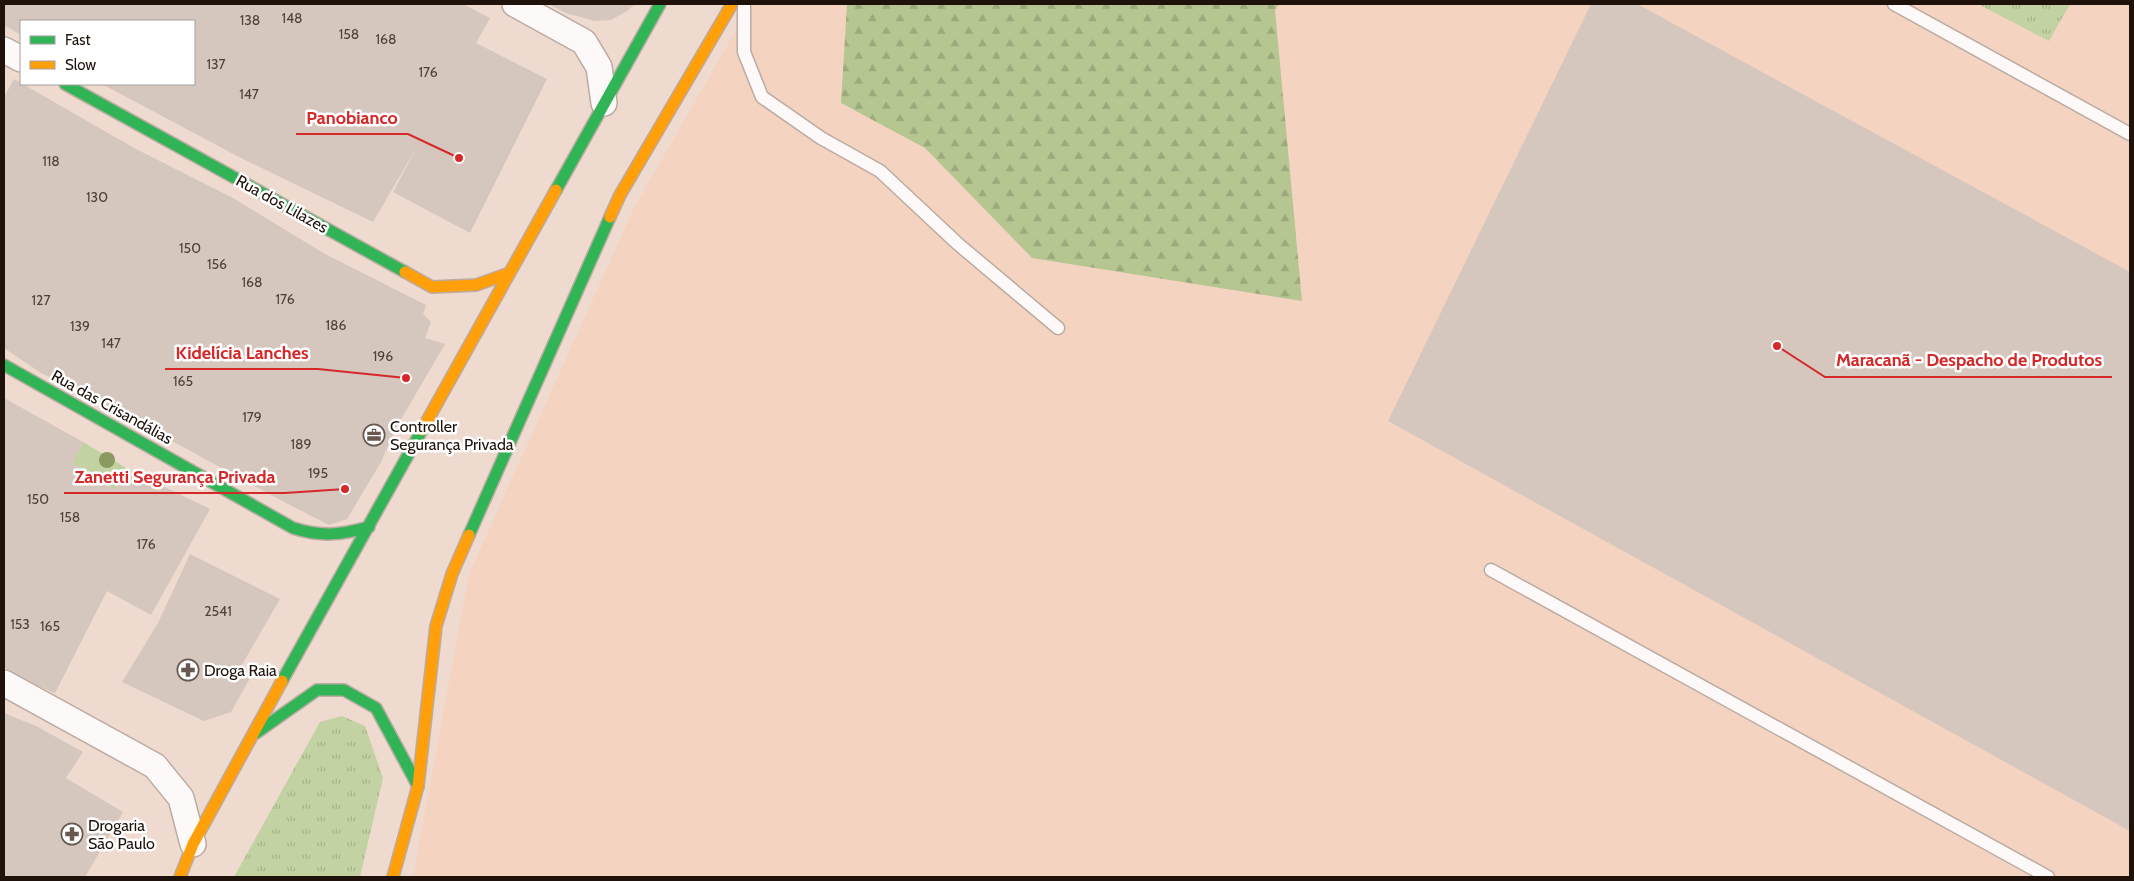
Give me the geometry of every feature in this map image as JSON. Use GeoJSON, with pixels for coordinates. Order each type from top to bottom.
{"type":"FeatureCollection","features":[{"type":"Feature","properties":{"kind":"main road"},"geometry":{"type":"LineString","coordinates":[[180,877],[193,844],[250,737],[369,528],[507,274],[660,4]]}},
{"type":"Feature","properties":{"kind":"main road"},"geometry":{"type":"LineString","coordinates":[[392,877],[418,786],[436,626],[452,574],[620,195],[732,4]]}},
{"type":"Feature","properties":{"kind":"main road","name":"Rua dos Lilazes"},"geometry":{"type":"LineString","coordinates":[[67,85],[432,287],[476,285],[507,274]]}},
{"type":"Feature","properties":{"kind":"main road","name":"Rua das Crisandálias"},"geometry":{"type":"LineString","coordinates":[[4,365],[293,528],[315,536],[343,535],[369,528]]}},
{"type":"Feature","properties":{"kind":"main road"},"geometry":{"type":"LineString","coordinates":[[250,737],[318,690],[344,690],[376,708],[418,786]]}},
{"type":"Feature","properties":{"kind":"street"},"geometry":{"type":"LineString","coordinates":[[515,4],[584,42],[599,67],[604,103]]}},
{"type":"Feature","properties":{"kind":"street"},"geometry":{"type":"LineString","coordinates":[[4,50],[20,58]]}},
{"type":"Feature","properties":{"kind":"street"},"geometry":{"type":"LineString","coordinates":[[4,683],[155,766],[181,798],[193,844]]}},
{"type":"Feature","properties":{"kind":"lane"},"geometry":{"type":"LineString","coordinates":[[744,4],[744,52],[762,97],[821,138],[880,171],[958,244],[1058,328]]}},
{"type":"Feature","properties":{"kind":"lane"},"geometry":{"type":"LineString","coordinates":[[1894,4],[2130,134]]}},
{"type":"Feature","properties":{"kind":"lane"},"geometry":{"type":"LineString","coordinates":[[1491,570],[2048,877]]}},
{"type":"Feature","properties":{"kind":"shaded area"},"geometry":{"type":"Polygon","coordinates":[[[751,4],[2130,4],[2130,877],[413,877],[469,574],[634,208],[751,4]]]}},
{"type":"Feature","properties":{"kind":"green space"},"geometry":{"type":"Polygon","coordinates":[[[847,4],[1279,4],[1275,10],[1302,301],[1032,258],[925,148],[841,103],[847,4]]]}},
{"type":"Feature","properties":{"kind":"green space"},"geometry":{"type":"Polygon","coordinates":[[[1978,4],[2070,4],[2049,41],[1978,4]]]}},
{"type":"Feature","properties":{"kind":"green space"},"geometry":{"type":"Polygon","coordinates":[[[83,442],[128,469],[115,490],[72,463],[83,442]]]}},
{"type":"Feature","properties":{"kind":"green space"},"geometry":{"type":"Polygon","coordinates":[[[342,716],[365,726],[383,778],[360,877],[234,877],[320,722],[342,716]]]}},
{"type":"Feature","properties":{"kind":"building"},"geometry":{"type":"Polygon","coordinates":[[[4,4],[463,4],[490,18],[476,43],[547,79],[470,233],[393,192],[418,145],[373,222],[239,157],[104,85],[195,85],[195,20],[20,20],[20,34],[4,25],[4,4]]]}},
{"type":"Feature","properties":{"kind":"building"},"geometry":{"type":"Polygon","coordinates":[[[549,4],[635,4],[611,20],[594,21],[566,13],[549,4]]]}},
{"type":"Feature","properties":{"kind":"building"},"geometry":{"type":"Polygon","coordinates":[[[1591,4],[1637,4],[2130,272],[2130,831],[1388,421],[1591,4]]]}},
{"type":"Feature","properties":{"kind":"building"},"geometry":{"type":"Polygon","coordinates":[[[14,79],[20,82],[20,85],[24,85],[136,149],[233,198],[325,254],[426,305],[423,314],[431,322],[425,338],[445,344],[396,428],[381,462],[347,519],[329,525],[104,404],[41,373],[4,348],[4,97],[14,79]]]}},
{"type":"Feature","properties":{"kind":"building"},"geometry":{"type":"Polygon","coordinates":[[[4,398],[83,442],[72,463],[115,490],[128,469],[210,509],[151,615],[107,591],[55,693],[31,683],[4,667],[4,398]]]}},
{"type":"Feature","properties":{"kind":"building"},"geometry":{"type":"Polygon","coordinates":[[[190,554],[280,599],[240,668],[253,673],[231,712],[204,721],[122,682],[158,623],[190,554]]]}},
{"type":"Feature","properties":{"kind":"building"},"geometry":{"type":"Polygon","coordinates":[[[4,713],[36,726],[83,752],[66,778],[123,812],[85,877],[4,877],[4,713]]]}},
{"type":"Feature","properties":{"kind":"traffic: fast"},"geometry":{"type":"LineString","coordinates":[[556,190],[660,4]]}},
{"type":"Feature","properties":{"kind":"traffic: fast"},"geometry":{"type":"LineString","coordinates":[[67,85],[405,272]]}},
{"type":"Feature","properties":{"kind":"traffic: fast"},"geometry":{"type":"LineString","coordinates":[[469,535],[610,217]]}},
{"type":"Feature","properties":{"kind":"traffic: fast"},"geometry":{"type":"LineString","coordinates":[[4,365],[293,528],[313,533],[331,534],[369,527]]}},
{"type":"Feature","properties":{"kind":"traffic: fast"},"geometry":{"type":"LineString","coordinates":[[282,681],[422,430]]}},
{"type":"Feature","properties":{"kind":"traffic: fast"},"geometry":{"type":"LineString","coordinates":[[256,733],[317,690],[344,690],[376,708],[418,786]]}},
{"type":"Feature","properties":{"kind":"traffic: slow"},"geometry":{"type":"LineString","coordinates":[[610,217],[620,195],[732,4]]}},
{"type":"Feature","properties":{"kind":"traffic: slow"},"geometry":{"type":"LineString","coordinates":[[422,430],[556,190]]}},
{"type":"Feature","properties":{"kind":"traffic: slow"},"geometry":{"type":"LineString","coordinates":[[405,272],[432,287],[476,285],[507,274]]}},
{"type":"Feature","properties":{"kind":"traffic: slow"},"geometry":{"type":"LineString","coordinates":[[393,877],[418,786],[436,626],[452,574],[469,535]]}},
{"type":"Feature","properties":{"kind":"traffic: slow"},"geometry":{"type":"LineString","coordinates":[[180,877],[193,844],[282,681]]}},
{"type":"Feature","properties":{"kind":"place","name":"Panobianco"},"geometry":{"type":"Point","coordinates":[459,158]}},
{"type":"Feature","properties":{"kind":"place","name":"Maracanã - Despacho de Produtos"},"geometry":{"type":"Point","coordinates":[1777,346]}},
{"type":"Feature","properties":{"kind":"place","name":"Kidelícia Lanches"},"geometry":{"type":"Point","coordinates":[406,378]}},
{"type":"Feature","properties":{"kind":"place","name":"Controller Segurança Privada"},"geometry":{"type":"Point","coordinates":[374,435]}},
{"type":"Feature","properties":{"kind":"place","name":"Zanetti Segurança Privada"},"geometry":{"type":"Point","coordinates":[345,489]}},
{"type":"Feature","properties":{"kind":"place","name":"Droga Raia"},"geometry":{"type":"Point","coordinates":[188,670]}},
{"type":"Feature","properties":{"kind":"place","name":"Drogaria São Paulo"},"geometry":{"type":"Point","coordinates":[72,834]}}]}
